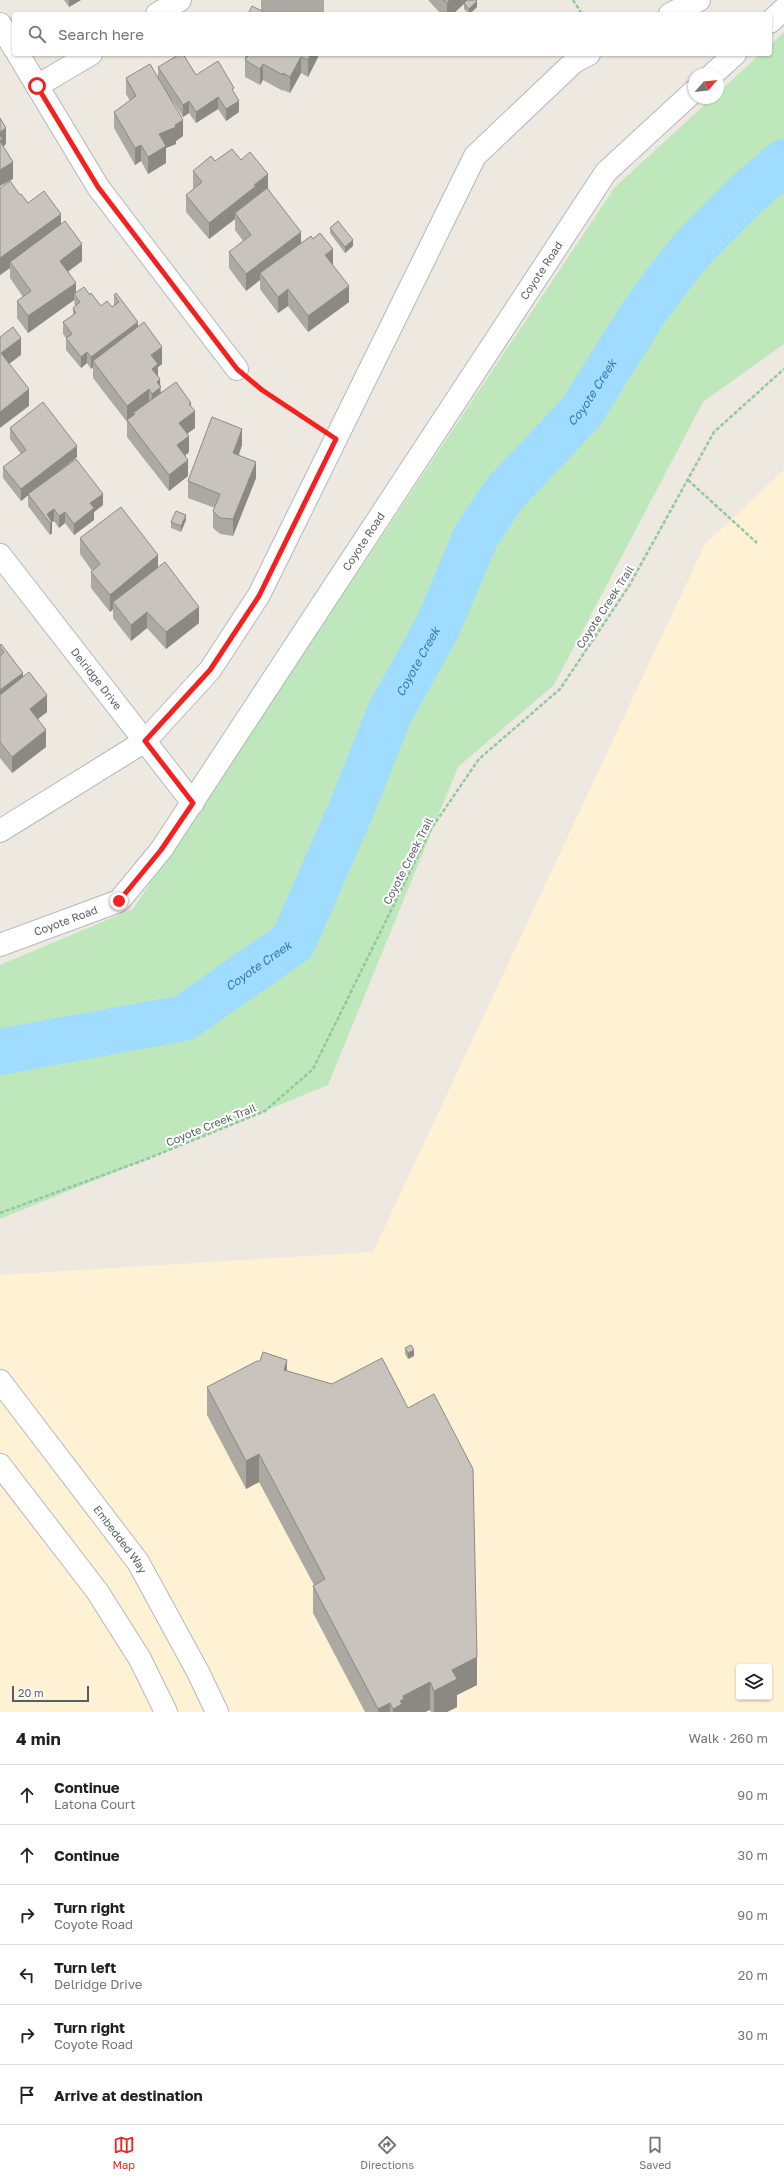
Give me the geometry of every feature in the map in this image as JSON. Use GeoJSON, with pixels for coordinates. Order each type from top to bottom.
{"type":"FeatureCollection","features":[{"type":"Feature","properties":{"kind":"street"},"geometry":{"type":"LineString","coordinates":[[160,12],[180,0]]}},
{"type":"Feature","properties":{"kind":"street"},"geometry":{"type":"LineString","coordinates":[[674,12],[699,0]]}},
{"type":"Feature","properties":{"kind":"street"},"geometry":{"type":"LineString","coordinates":[[772,20],[784,9]]}},
{"type":"Feature","properties":{"kind":"street"},"geometry":{"type":"LineString","coordinates":[[0,24],[12,45]]}},
{"type":"Feature","properties":{"kind":"street"},"geometry":{"type":"LineString","coordinates":[[19,56],[98,187],[237,369]]}},
{"type":"Feature","properties":{"kind":"street"},"geometry":{"type":"LineString","coordinates":[[37,86],[88,56]]}},
{"type":"Feature","properties":{"kind":"street"},"geometry":{"type":"LineString","coordinates":[[0,831],[145,741],[210,670],[259,596],[475,156],[574,62],[585,56]]}},
{"type":"Feature","properties":{"kind":"street"},"geometry":{"type":"LineString","coordinates":[[720,68],[733,56]]}},
{"type":"Feature","properties":{"kind":"street","name":"Coyote Road"},"geometry":{"type":"LineString","coordinates":[[0,945],[119,901],[161,850],[606,172],[688,97]]}},
{"type":"Feature","properties":{"kind":"street","name":"Delridge Drive"},"geometry":{"type":"LineString","coordinates":[[0,555],[193,803]]}},
{"type":"Feature","properties":{"kind":"street","name":"Embedded Way"},"geometry":{"type":"LineString","coordinates":[[0,1381],[138,1562],[198,1672],[217,1712]]}},
{"type":"Feature","properties":{"kind":"street"},"geometry":{"type":"LineString","coordinates":[[0,1465],[97,1591],[140,1659],[166,1712]]}},
{"type":"Feature","properties":{"kind":"path"},"geometry":{"type":"LineString","coordinates":[[573,0],[581,12]]}},
{"type":"Feature","properties":{"kind":"path"},"geometry":{"type":"LineString","coordinates":[[237,369],[262,390],[336,439]]}},
{"type":"Feature","properties":{"kind":"path","name":"Coyote Creek Trail"},"geometry":{"type":"LineString","coordinates":[[0,1213],[148,1159],[265,1111],[313,1069],[431,829],[479,759],[560,689],[629,586],[714,432],[784,369]]}},
{"type":"Feature","properties":{"kind":"path"},"geometry":{"type":"LineString","coordinates":[[688,480],[757,543]]}},
{"type":"Feature","properties":{"kind":"shaded area"},"geometry":{"type":"Polygon","coordinates":[[[784,470],[784,1712],[0,1712],[0,1275],[373,1252],[705,544],[784,470]]]}},
{"type":"Feature","properties":{"kind":"green space"},"geometry":{"type":"Polygon","coordinates":[[[784,32],[784,344],[703,402],[554,685],[458,767],[328,1085],[0,1219],[0,965],[133,909],[615,187],[705,104],[724,104],[724,87],[758,56],[772,56],[772,43],[784,32]]]}},
{"type":"Feature","properties":{"kind":"building"},"geometry":{"type":"Polygon","coordinates":[[[443,0],[450,0],[447,3],[443,0]]]}},
{"type":"Feature","properties":{"kind":"building"},"geometry":{"type":"Polygon","coordinates":[[[467,0],[477,1],[469,9],[464,3],[467,0]]]}},
{"type":"Feature","properties":{"kind":"building"},"geometry":{"type":"Polygon","coordinates":[[[252,6],[264,12],[249,12],[252,6]]]}},
{"type":"Feature","properties":{"kind":"building"},"geometry":{"type":"Polygon","coordinates":[[[177,56],[184,56],[196,75],[218,61],[234,88],[232,89],[239,101],[226,109],[218,97],[196,112],[189,101],[183,105],[158,67],[177,56]]]}},
{"type":"Feature","properties":{"kind":"building"},"geometry":{"type":"Polygon","coordinates":[[[248,56],[310,56],[308,60],[301,57],[290,77],[283,73],[283,75],[263,64],[260,69],[245,60],[248,56]]]}},
{"type":"Feature","properties":{"kind":"building"},"geometry":{"type":"Polygon","coordinates":[[[150,64],[183,120],[175,125],[176,127],[159,134],[166,146],[148,157],[141,145],[135,148],[114,112],[136,96],[126,78],[150,64]]]}},
{"type":"Feature","properties":{"kind":"building"},"geometry":{"type":"Polygon","coordinates":[[[0,118],[6,128],[0,132],[0,118]]]}},
{"type":"Feature","properties":{"kind":"building"},"geometry":{"type":"Polygon","coordinates":[[[0,141],[13,162],[0,170],[0,141]]]}},
{"type":"Feature","properties":{"kind":"building"},"geometry":{"type":"Polygon","coordinates":[[[232,149],[241,160],[250,152],[268,174],[254,185],[256,186],[209,223],[186,195],[202,182],[193,171],[211,156],[215,161],[232,149]]]}},
{"type":"Feature","properties":{"kind":"building"},"geometry":{"type":"Polygon","coordinates":[[[10,181],[28,203],[44,191],[61,214],[0,258],[0,188],[10,181]]]}},
{"type":"Feature","properties":{"kind":"building"},"geometry":{"type":"Polygon","coordinates":[[[267,188],[301,232],[246,274],[229,252],[251,235],[235,213],[267,188]]]}},
{"type":"Feature","properties":{"kind":"building"},"geometry":{"type":"Polygon","coordinates":[[[65,221],[82,244],[60,261],[76,283],[28,316],[17,301],[31,291],[10,262],[65,221]]]}},
{"type":"Feature","properties":{"kind":"building"},"geometry":{"type":"Polygon","coordinates":[[[338,221],[353,240],[345,247],[330,228],[338,221]]]}},
{"type":"Feature","properties":{"kind":"building"},"geometry":{"type":"Polygon","coordinates":[[[320,233],[333,249],[325,255],[349,286],[308,316],[288,289],[278,297],[260,273],[311,236],[313,239],[320,233]]]}},
{"type":"Feature","properties":{"kind":"building"},"geometry":{"type":"Polygon","coordinates":[[[84,287],[90,295],[91,293],[101,306],[107,301],[112,307],[119,302],[114,295],[116,293],[138,322],[91,357],[87,352],[81,357],[66,338],[72,334],[63,322],[76,313],[73,308],[80,302],[74,294],[84,287]]]}},
{"type":"Feature","properties":{"kind":"building"},"geometry":{"type":"Polygon","coordinates":[[[144,322],[162,347],[151,355],[158,364],[152,369],[160,379],[157,382],[161,387],[152,394],[149,389],[127,406],[93,361],[144,322]]]}},
{"type":"Feature","properties":{"kind":"building"},"geometry":{"type":"Polygon","coordinates":[[[13,327],[21,338],[1,353],[29,389],[0,412],[0,337],[13,327]]]}},
{"type":"Feature","properties":{"kind":"building"},"geometry":{"type":"Polygon","coordinates":[[[176,382],[195,411],[179,423],[189,436],[177,445],[188,460],[169,475],[127,420],[135,414],[133,413],[176,382]]]}},
{"type":"Feature","properties":{"kind":"building"},"geometry":{"type":"Polygon","coordinates":[[[43,402],[77,446],[21,489],[3,467],[26,450],[10,428],[43,402]]]}},
{"type":"Feature","properties":{"kind":"building"},"geometry":{"type":"Polygon","coordinates":[[[212,417],[242,429],[233,453],[256,462],[233,519],[220,518],[213,511],[220,494],[188,481],[212,417]]]}},
{"type":"Feature","properties":{"kind":"building"},"geometry":{"type":"Polygon","coordinates":[[[76,459],[103,494],[90,503],[94,508],[74,524],[65,512],[59,516],[54,509],[47,514],[52,522],[50,523],[28,494],[76,459]]]}},
{"type":"Feature","properties":{"kind":"building"},"geometry":{"type":"Polygon","coordinates":[[[121,507],[158,555],[110,595],[91,572],[100,564],[80,538],[121,507]]]}},
{"type":"Feature","properties":{"kind":"building"},"geometry":{"type":"Polygon","coordinates":[[[176,511],[186,515],[181,526],[171,522],[176,511]]]}},
{"type":"Feature","properties":{"kind":"building"},"geometry":{"type":"Polygon","coordinates":[[[165,562],[199,607],[166,632],[147,612],[131,625],[113,602],[165,562]]]}},
{"type":"Feature","properties":{"kind":"building"},"geometry":{"type":"Polygon","coordinates":[[[1,644],[23,673],[0,690],[0,656],[4,652],[0,647],[1,644]]]}},
{"type":"Feature","properties":{"kind":"building"},"geometry":{"type":"Polygon","coordinates":[[[29,672],[47,695],[30,709],[46,730],[12,757],[0,742],[0,695],[29,672]]]}},
{"type":"Feature","properties":{"kind":"building"},"geometry":{"type":"Polygon","coordinates":[[[411,1345],[414,1350],[408,1353],[405,1348],[411,1345]]]}},
{"type":"Feature","properties":{"kind":"building"},"geometry":{"type":"Polygon","coordinates":[[[263,1352],[287,1360],[284,1370],[332,1384],[382,1358],[408,1408],[434,1394],[473,1469],[477,1657],[452,1670],[457,1679],[434,1691],[430,1682],[403,1696],[404,1699],[400,1701],[402,1704],[393,1709],[390,1703],[378,1709],[313,1586],[325,1579],[259,1454],[246,1461],[207,1387],[257,1361],[260,1361],[263,1352]]]}},
{"type":"Feature","properties":{"kind":"waterway","name":"Coyote Creek"},"geometry":{"type":"LineString","coordinates":[[0,1052],[184,1018],[293,942],[353,805],[389,714],[437,628],[476,536],[504,494],[581,412],[644,312],[696,245],[747,194],[784,162]]}},
{"type":"Feature","properties":{"kind":"route"},"geometry":{"type":"LineString","coordinates":[[37,86],[98,187],[237,369],[262,390],[336,439],[259,596],[210,670],[145,741],[193,803],[161,850],[119,901]]}}]}
